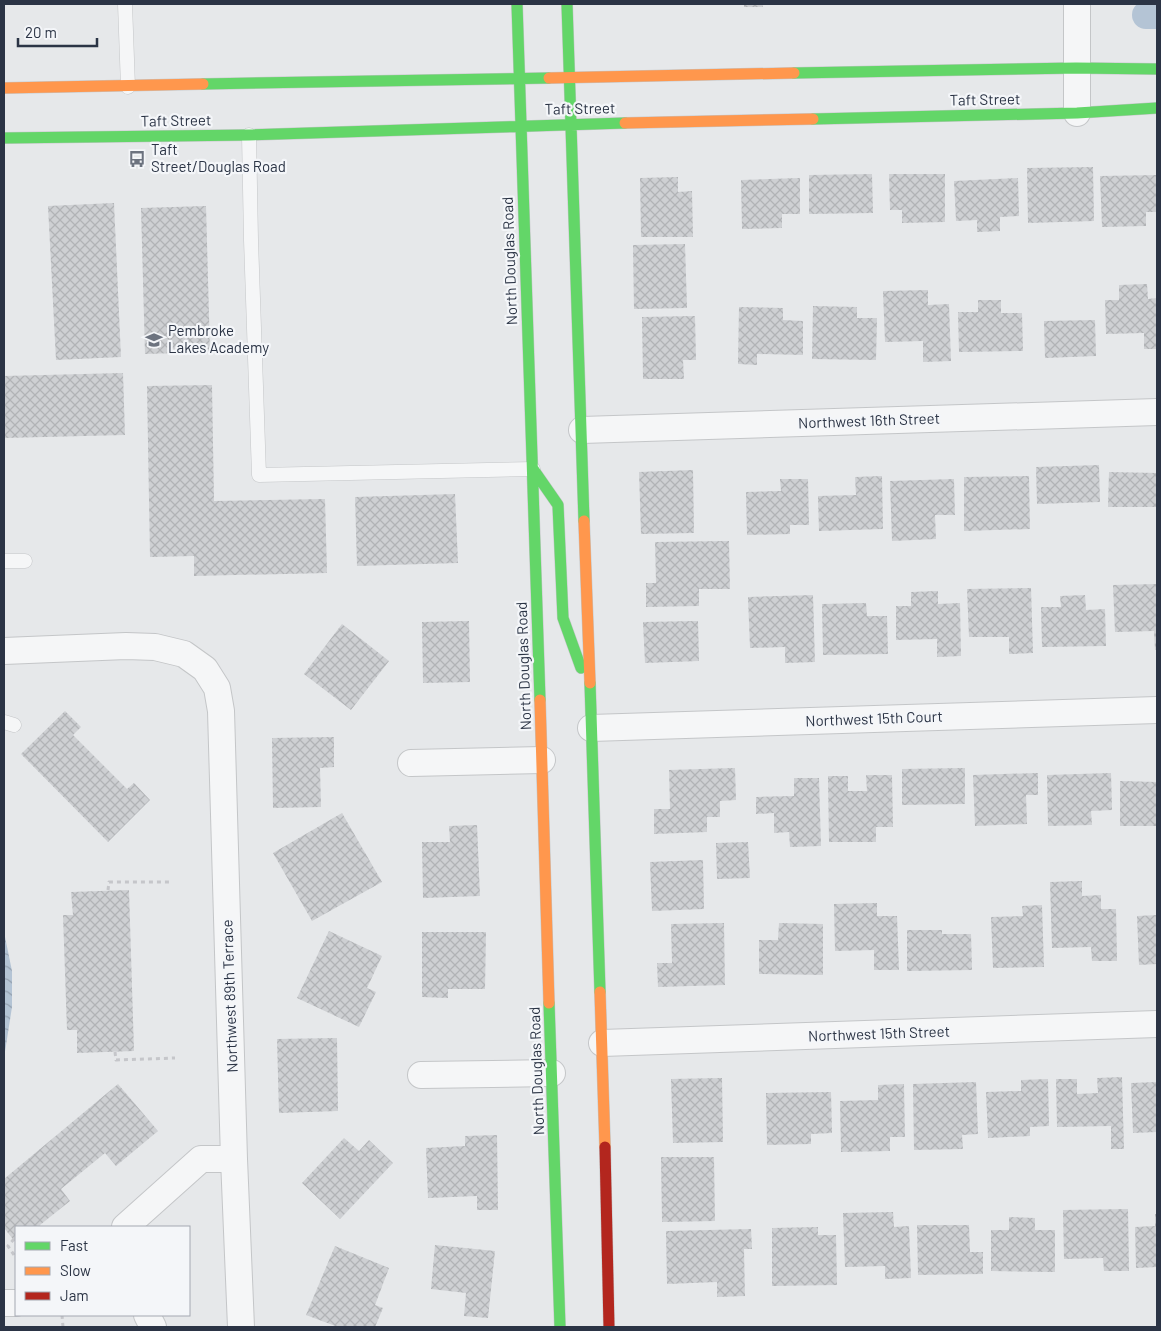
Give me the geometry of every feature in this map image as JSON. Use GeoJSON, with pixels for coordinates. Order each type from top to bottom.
{"type":"FeatureCollection","features":[{"type":"Feature","properties":{"kind":"main road","name":"North Douglas Road"},"geometry":{"type":"LineString","coordinates":[[517,4],[560,1327]]}},
{"type":"Feature","properties":{"kind":"main road"},"geometry":{"type":"LineString","coordinates":[[567,4],[602,1043],[609,1327]]}},
{"type":"Feature","properties":{"kind":"main road","name":"Taft Street"},"geometry":{"type":"LineString","coordinates":[[4,88],[1076,68],[1157,69]]}},
{"type":"Feature","properties":{"kind":"main road","name":"Taft Street"},"geometry":{"type":"LineString","coordinates":[[4,138],[249,135],[520,125],[1077,113],[1157,108]]}},
{"type":"Feature","properties":{"kind":"main road"},"geometry":{"type":"LineString","coordinates":[[533,469],[558,505],[563,618],[590,690]]}},
{"type":"Feature","properties":{"kind":"street"},"geometry":{"type":"LineString","coordinates":[[1077,4],[1077,113]]}},
{"type":"Feature","properties":{"kind":"street","name":"Northwest 16th Street"},"geometry":{"type":"LineString","coordinates":[[582,430],[1157,412]]}},
{"type":"Feature","properties":{"kind":"street","name":"Northwest 89th Terrace"},"geometry":{"type":"LineString","coordinates":[[4,651],[126,646],[155,647],[184,654],[205,669],[217,688],[221,711],[234,1159],[241,1327]]}},
{"type":"Feature","properties":{"kind":"street","name":"Northwest 15th Court"},"geometry":{"type":"LineString","coordinates":[[591,728],[1157,710]]}},
{"type":"Feature","properties":{"kind":"street"},"geometry":{"type":"LineString","coordinates":[[411,763],[542,760]]}},
{"type":"Feature","properties":{"kind":"street","name":"Northwest 15th Street"},"geometry":{"type":"LineString","coordinates":[[602,1043],[1157,1024]]}},
{"type":"Feature","properties":{"kind":"street"},"geometry":{"type":"LineString","coordinates":[[421,1075],[552,1073]]}},
{"type":"Feature","properties":{"kind":"street"},"geometry":{"type":"LineString","coordinates":[[126,1226],[202,1159],[234,1159]]}},
{"type":"Feature","properties":{"kind":"lane"},"geometry":{"type":"LineString","coordinates":[[125,4],[128,87]]}},
{"type":"Feature","properties":{"kind":"lane"},"geometry":{"type":"LineString","coordinates":[[249,135],[259,475],[533,469]]}},
{"type":"Feature","properties":{"kind":"lane"},"geometry":{"type":"LineString","coordinates":[[4,561],[25,561]]}},
{"type":"Feature","properties":{"kind":"path"},"geometry":{"type":"LineString","coordinates":[[108,890],[109,882],[169,882]]}},
{"type":"Feature","properties":{"kind":"path"},"geometry":{"type":"LineString","coordinates":[[115,1052],[116,1060],[175,1058]]}},
{"type":"Feature","properties":{"kind":"path"},"geometry":{"type":"LineString","coordinates":[[14,1239],[8,1246],[15,1256]]}},
{"type":"Feature","properties":{"kind":"water"},"geometry":{"type":"Polygon","coordinates":[[[4,932],[12,971],[12,1007],[4,1058],[4,932]]]}},
{"type":"Feature","properties":{"kind":"building"},"geometry":{"type":"Polygon","coordinates":[[[744,4],[763,4],[763,7],[744,7],[744,4]]]}},
{"type":"Feature","properties":{"kind":"building"},"geometry":{"type":"Polygon","coordinates":[[[1093,167],[1094,221],[1028,223],[1027,168],[1093,167]]]}},
{"type":"Feature","properties":{"kind":"building"},"geometry":{"type":"Polygon","coordinates":[[[872,174],[873,213],[809,214],[809,175],[872,174]]]}},
{"type":"Feature","properties":{"kind":"building"},"geometry":{"type":"Polygon","coordinates":[[[889,174],[945,174],[945,222],[902,223],[902,210],[890,210],[889,174]]]}},
{"type":"Feature","properties":{"kind":"building"},"geometry":{"type":"Polygon","coordinates":[[[1157,175],[1157,212],[1146,212],[1146,226],[1102,227],[1100,176],[1157,175]]]}},
{"type":"Feature","properties":{"kind":"building"},"geometry":{"type":"Polygon","coordinates":[[[678,177],[678,192],[692,191],[693,237],[641,237],[640,178],[678,177]]]}},
{"type":"Feature","properties":{"kind":"building"},"geometry":{"type":"Polygon","coordinates":[[[800,178],[800,214],[782,214],[782,228],[742,229],[741,180],[800,178]]]}},
{"type":"Feature","properties":{"kind":"building"},"geometry":{"type":"Polygon","coordinates":[[[1018,178],[1019,216],[1000,217],[1000,231],[977,232],[977,220],[956,221],[954,181],[1018,178]]]}},
{"type":"Feature","properties":{"kind":"building"},"geometry":{"type":"Polygon","coordinates":[[[114,203],[121,357],[56,360],[48,206],[114,203]]]}},
{"type":"Feature","properties":{"kind":"building"},"geometry":{"type":"Polygon","coordinates":[[[206,206],[210,352],[145,354],[141,208],[206,206]]]}},
{"type":"Feature","properties":{"kind":"building"},"geometry":{"type":"Polygon","coordinates":[[[685,244],[687,308],[634,309],[633,245],[685,244]]]}},
{"type":"Feature","properties":{"kind":"building"},"geometry":{"type":"Polygon","coordinates":[[[1147,284],[1148,299],[1157,298],[1157,349],[1144,349],[1144,333],[1106,334],[1105,300],[1119,300],[1119,285],[1147,284]]]}},
{"type":"Feature","properties":{"kind":"building"},"geometry":{"type":"Polygon","coordinates":[[[928,290],[928,305],[949,304],[951,361],[923,362],[923,341],[885,342],[883,291],[928,290]]]}},
{"type":"Feature","properties":{"kind":"building"},"geometry":{"type":"Polygon","coordinates":[[[978,300],[1001,300],[1001,313],[1022,313],[1023,351],[959,352],[958,312],[978,312],[978,300]]]}},
{"type":"Feature","properties":{"kind":"building"},"geometry":{"type":"Polygon","coordinates":[[[813,306],[857,307],[857,318],[877,318],[876,360],[812,359],[813,306]]]}},
{"type":"Feature","properties":{"kind":"building"},"geometry":{"type":"Polygon","coordinates":[[[739,307],[783,308],[783,320],[803,321],[803,355],[757,354],[757,365],[738,364],[739,307]]]}},
{"type":"Feature","properties":{"kind":"building"},"geometry":{"type":"Polygon","coordinates":[[[695,316],[696,360],[683,360],[684,379],[643,379],[642,317],[695,316]]]}},
{"type":"Feature","properties":{"kind":"building"},"geometry":{"type":"Polygon","coordinates":[[[1095,320],[1096,356],[1045,358],[1044,321],[1095,320]]]}},
{"type":"Feature","properties":{"kind":"building"},"geometry":{"type":"Polygon","coordinates":[[[123,373],[125,435],[4,438],[4,376],[123,373]]]}},
{"type":"Feature","properties":{"kind":"building"},"geometry":{"type":"Polygon","coordinates":[[[212,385],[214,501],[325,499],[327,573],[194,576],[194,556],[150,557],[147,386],[212,385]]]}},
{"type":"Feature","properties":{"kind":"building"},"geometry":{"type":"Polygon","coordinates":[[[1099,465],[1100,502],[1037,504],[1036,467],[1099,465]]]}},
{"type":"Feature","properties":{"kind":"building"},"geometry":{"type":"Polygon","coordinates":[[[693,470],[694,533],[641,534],[639,472],[693,470]]]}},
{"type":"Feature","properties":{"kind":"building"},"geometry":{"type":"Polygon","coordinates":[[[1109,472],[1157,473],[1157,507],[1108,507],[1109,472]]]}},
{"type":"Feature","properties":{"kind":"building"},"geometry":{"type":"Polygon","coordinates":[[[882,476],[883,529],[819,531],[818,496],[856,495],[855,477],[882,476]]]}},
{"type":"Feature","properties":{"kind":"building"},"geometry":{"type":"Polygon","coordinates":[[[1029,476],[1030,529],[964,531],[964,477],[1029,476]]]}},
{"type":"Feature","properties":{"kind":"building"},"geometry":{"type":"Polygon","coordinates":[[[780,479],[808,479],[809,525],[790,525],[790,534],[747,535],[746,492],[781,491],[780,479]]]}},
{"type":"Feature","properties":{"kind":"building"},"geometry":{"type":"Polygon","coordinates":[[[954,479],[955,515],[935,515],[936,539],[892,541],[890,481],[954,479]]]}},
{"type":"Feature","properties":{"kind":"building"},"geometry":{"type":"Polygon","coordinates":[[[455,494],[458,563],[357,566],[355,497],[455,494]]]}},
{"type":"Feature","properties":{"kind":"building"},"geometry":{"type":"Polygon","coordinates":[[[729,541],[730,589],[699,589],[699,606],[646,607],[646,583],[656,583],[655,542],[729,541]]]}},
{"type":"Feature","properties":{"kind":"building"},"geometry":{"type":"Polygon","coordinates":[[[1157,584],[1157,650],[1155,650],[1154,631],[1115,632],[1113,585],[1157,584]]]}},
{"type":"Feature","properties":{"kind":"building"},"geometry":{"type":"Polygon","coordinates":[[[1031,588],[1033,653],[1009,654],[1009,637],[969,637],[967,589],[1031,588]]]}},
{"type":"Feature","properties":{"kind":"building"},"geometry":{"type":"Polygon","coordinates":[[[938,591],[938,604],[960,603],[961,656],[937,657],[937,639],[896,640],[896,606],[911,606],[911,592],[938,591]]]}},
{"type":"Feature","properties":{"kind":"building"},"geometry":{"type":"Polygon","coordinates":[[[813,595],[815,662],[785,663],[785,647],[750,648],[748,597],[813,595]]]}},
{"type":"Feature","properties":{"kind":"building"},"geometry":{"type":"Polygon","coordinates":[[[1085,595],[1086,610],[1105,609],[1106,646],[1042,647],[1041,607],[1061,607],[1060,596],[1085,595]]]}},
{"type":"Feature","properties":{"kind":"building"},"geometry":{"type":"Polygon","coordinates":[[[866,603],[867,616],[887,616],[888,654],[823,655],[822,604],[866,603]]]}},
{"type":"Feature","properties":{"kind":"building"},"geometry":{"type":"Polygon","coordinates":[[[469,621],[470,682],[423,683],[422,622],[469,621]]]}},
{"type":"Feature","properties":{"kind":"building"},"geometry":{"type":"Polygon","coordinates":[[[698,621],[699,661],[645,663],[643,622],[698,621]]]}},
{"type":"Feature","properties":{"kind":"building"},"geometry":{"type":"Polygon","coordinates":[[[342,624],[389,661],[351,710],[304,674],[342,624]]]}},
{"type":"Feature","properties":{"kind":"building"},"geometry":{"type":"Polygon","coordinates":[[[65,711],[81,727],[73,735],[127,789],[134,783],[150,800],[108,842],[21,754],[65,711]]]}},
{"type":"Feature","properties":{"kind":"building"},"geometry":{"type":"Polygon","coordinates":[[[334,737],[334,767],[320,768],[321,807],[273,808],[272,738],[334,737]]]}},
{"type":"Feature","properties":{"kind":"building"},"geometry":{"type":"Polygon","coordinates":[[[735,768],[736,800],[720,801],[720,817],[707,817],[707,832],[654,834],[654,809],[670,809],[669,770],[735,768]]]}},
{"type":"Feature","properties":{"kind":"building"},"geometry":{"type":"Polygon","coordinates":[[[965,768],[965,804],[902,805],[902,769],[965,768]]]}},
{"type":"Feature","properties":{"kind":"building"},"geometry":{"type":"Polygon","coordinates":[[[1038,773],[1038,795],[1026,795],[1027,824],[975,826],[973,775],[1038,773]]]}},
{"type":"Feature","properties":{"kind":"building"},"geometry":{"type":"Polygon","coordinates":[[[1111,773],[1112,810],[1091,811],[1092,825],[1048,826],[1047,775],[1111,773]]]}},
{"type":"Feature","properties":{"kind":"building"},"geometry":{"type":"Polygon","coordinates":[[[866,775],[892,775],[893,827],[876,827],[876,842],[829,842],[828,776],[848,776],[848,791],[867,791],[866,775]]]}},
{"type":"Feature","properties":{"kind":"building"},"geometry":{"type":"Polygon","coordinates":[[[794,778],[819,778],[821,846],[790,847],[789,832],[774,833],[774,813],[756,814],[756,797],[794,796],[794,778]]]}},
{"type":"Feature","properties":{"kind":"building"},"geometry":{"type":"Polygon","coordinates":[[[1120,781],[1157,782],[1157,826],[1120,826],[1120,781]]]}},
{"type":"Feature","properties":{"kind":"building"},"geometry":{"type":"Polygon","coordinates":[[[342,813],[382,882],[312,921],[273,853],[342,813]]]}},
{"type":"Feature","properties":{"kind":"building"},"geometry":{"type":"Polygon","coordinates":[[[477,825],[480,896],[423,898],[422,842],[450,842],[449,826],[477,825]]]}},
{"type":"Feature","properties":{"kind":"building"},"geometry":{"type":"Polygon","coordinates":[[[748,842],[750,878],[717,879],[716,843],[748,842]]]}},
{"type":"Feature","properties":{"kind":"building"},"geometry":{"type":"Polygon","coordinates":[[[703,860],[704,909],[652,911],[650,862],[703,860]]]}},
{"type":"Feature","properties":{"kind":"building"},"geometry":{"type":"Polygon","coordinates":[[[1082,881],[1082,896],[1101,895],[1101,909],[1116,909],[1117,961],[1092,961],[1091,947],[1052,948],[1050,882],[1082,881]]]}},
{"type":"Feature","properties":{"kind":"building"},"geometry":{"type":"Polygon","coordinates":[[[129,890],[134,1051],[77,1053],[77,1030],[67,1030],[63,915],[73,915],[71,892],[129,890]]]}},
{"type":"Feature","properties":{"kind":"building"},"geometry":{"type":"Polygon","coordinates":[[[877,903],[877,916],[897,916],[899,970],[874,970],[874,950],[835,951],[834,904],[877,903]]]}},
{"type":"Feature","properties":{"kind":"building"},"geometry":{"type":"Polygon","coordinates":[[[1042,905],[1044,967],[993,968],[991,917],[1023,916],[1022,906],[1042,905]]]}},
{"type":"Feature","properties":{"kind":"building"},"geometry":{"type":"Polygon","coordinates":[[[1157,915],[1157,964],[1139,965],[1137,916],[1157,915]]]}},
{"type":"Feature","properties":{"kind":"building"},"geometry":{"type":"Polygon","coordinates":[[[724,923],[725,985],[658,987],[657,963],[672,963],[671,924],[724,923]]]}},
{"type":"Feature","properties":{"kind":"building"},"geometry":{"type":"Polygon","coordinates":[[[779,923],[823,924],[823,975],[759,974],[759,940],[778,940],[779,923]]]}},
{"type":"Feature","properties":{"kind":"building"},"geometry":{"type":"Polygon","coordinates":[[[907,930],[942,930],[942,934],[971,934],[972,970],[907,971],[907,930]]]}},
{"type":"Feature","properties":{"kind":"building"},"geometry":{"type":"Polygon","coordinates":[[[329,931],[382,956],[367,988],[376,992],[359,1027],[297,998],[329,931]]]}},
{"type":"Feature","properties":{"kind":"building"},"geometry":{"type":"Polygon","coordinates":[[[422,932],[486,932],[485,989],[448,989],[448,998],[422,997],[422,932]]]}},
{"type":"Feature","properties":{"kind":"building"},"geometry":{"type":"Polygon","coordinates":[[[337,1038],[338,1111],[279,1113],[277,1039],[337,1038]]]}},
{"type":"Feature","properties":{"kind":"building"},"geometry":{"type":"Polygon","coordinates":[[[1122,1077],[1124,1149],[1111,1149],[1111,1126],[1057,1127],[1056,1079],[1077,1079],[1077,1094],[1098,1093],[1097,1078],[1122,1077]]]}},
{"type":"Feature","properties":{"kind":"building"},"geometry":{"type":"Polygon","coordinates":[[[722,1078],[723,1142],[673,1143],[671,1079],[722,1078]]]}},
{"type":"Feature","properties":{"kind":"building"},"geometry":{"type":"Polygon","coordinates":[[[1048,1079],[1049,1126],[1030,1127],[1030,1136],[988,1138],[986,1092],[1021,1091],[1021,1080],[1048,1079]]]}},
{"type":"Feature","properties":{"kind":"building"},"geometry":{"type":"Polygon","coordinates":[[[976,1082],[978,1134],[962,1135],[963,1149],[914,1150],[913,1084],[976,1082]]]}},
{"type":"Feature","properties":{"kind":"building"},"geometry":{"type":"Polygon","coordinates":[[[1157,1082],[1157,1132],[1133,1133],[1131,1083],[1157,1082]]]}},
{"type":"Feature","properties":{"kind":"building"},"geometry":{"type":"Polygon","coordinates":[[[118,1084],[158,1131],[116,1166],[105,1153],[61,1189],[70,1201],[40,1226],[15,1226],[15,1242],[4,1228],[4,1179],[118,1084]]]}},
{"type":"Feature","properties":{"kind":"building"},"geometry":{"type":"Polygon","coordinates":[[[904,1084],[905,1137],[890,1137],[890,1151],[841,1152],[840,1101],[878,1100],[878,1085],[904,1084]]]}},
{"type":"Feature","properties":{"kind":"building"},"geometry":{"type":"Polygon","coordinates":[[[831,1092],[832,1133],[811,1134],[811,1144],[767,1145],[766,1093],[831,1092]]]}},
{"type":"Feature","properties":{"kind":"building"},"geometry":{"type":"Polygon","coordinates":[[[497,1135],[498,1210],[477,1210],[477,1196],[428,1198],[426,1148],[465,1146],[465,1136],[497,1135]]]}},
{"type":"Feature","properties":{"kind":"building"},"geometry":{"type":"Polygon","coordinates":[[[344,1138],[359,1151],[369,1140],[393,1163],[340,1219],[302,1183],[344,1138]]]}},
{"type":"Feature","properties":{"kind":"building"},"geometry":{"type":"Polygon","coordinates":[[[661,1157],[714,1157],[715,1221],[662,1222],[661,1157]]]}},
{"type":"Feature","properties":{"kind":"building"},"geometry":{"type":"Polygon","coordinates":[[[1128,1209],[1129,1271],[1104,1271],[1103,1258],[1064,1259],[1063,1210],[1128,1209]]]}},
{"type":"Feature","properties":{"kind":"building"},"geometry":{"type":"Polygon","coordinates":[[[893,1212],[894,1227],[909,1226],[911,1278],[885,1279],[885,1266],[845,1267],[843,1213],[893,1212]]]}},
{"type":"Feature","properties":{"kind":"building"},"geometry":{"type":"Polygon","coordinates":[[[1155,1214],[1157,1214],[1157,1267],[1136,1268],[1135,1227],[1155,1226],[1155,1214]]]}},
{"type":"Feature","properties":{"kind":"building"},"geometry":{"type":"Polygon","coordinates":[[[1009,1217],[1035,1218],[1035,1230],[1055,1230],[1055,1272],[991,1271],[991,1230],[1009,1230],[1009,1217]]]}},
{"type":"Feature","properties":{"kind":"building"},"geometry":{"type":"Polygon","coordinates":[[[917,1225],[969,1225],[970,1252],[983,1252],[983,1274],[918,1275],[917,1225]]]}},
{"type":"Feature","properties":{"kind":"building"},"geometry":{"type":"Polygon","coordinates":[[[818,1227],[818,1235],[836,1235],[837,1285],[772,1286],[772,1228],[818,1227]]]}},
{"type":"Feature","properties":{"kind":"building"},"geometry":{"type":"Polygon","coordinates":[[[751,1229],[752,1249],[744,1249],[745,1296],[717,1297],[717,1282],[667,1284],[666,1231],[751,1229]]]}},
{"type":"Feature","properties":{"kind":"building"},"geometry":{"type":"Polygon","coordinates":[[[435,1245],[495,1251],[488,1318],[464,1316],[466,1293],[431,1289],[435,1245]]]}},
{"type":"Feature","properties":{"kind":"building"},"geometry":{"type":"Polygon","coordinates":[[[335,1246],[389,1268],[375,1305],[383,1308],[375,1327],[338,1327],[306,1315],[335,1246]]]}},
{"type":"Feature","properties":{"kind":"waterway"},"geometry":{"type":"LineString","coordinates":[[1146,15],[1157,15]]}},
{"type":"Feature","properties":{"kind":"traffic: fast"},"geometry":{"type":"LineString","coordinates":[[517,4],[540,700]]}},
{"type":"Feature","properties":{"kind":"traffic: fast"},"geometry":{"type":"LineString","coordinates":[[567,4],[584,521]]}},
{"type":"Feature","properties":{"kind":"traffic: fast"},"geometry":{"type":"LineString","coordinates":[[794,73],[1076,68],[1157,69]]}},
{"type":"Feature","properties":{"kind":"traffic: fast"},"geometry":{"type":"LineString","coordinates":[[203,84],[549,78]]}},
{"type":"Feature","properties":{"kind":"traffic: fast"},"geometry":{"type":"LineString","coordinates":[[813,119],[1077,113],[1157,108]]}},
{"type":"Feature","properties":{"kind":"traffic: fast"},"geometry":{"type":"LineString","coordinates":[[4,138],[249,135],[625,123]]}},
{"type":"Feature","properties":{"kind":"traffic: fast"},"geometry":{"type":"LineString","coordinates":[[533,469],[558,505],[563,618],[581,668]]}},
{"type":"Feature","properties":{"kind":"traffic: fast"},"geometry":{"type":"LineString","coordinates":[[590,683],[600,992]]}},
{"type":"Feature","properties":{"kind":"traffic: fast"},"geometry":{"type":"LineString","coordinates":[[549,1003],[560,1327]]}},
{"type":"Feature","properties":{"kind":"traffic: slow"},"geometry":{"type":"LineString","coordinates":[[549,78],[794,73]]}},
{"type":"Feature","properties":{"kind":"traffic: slow"},"geometry":{"type":"LineString","coordinates":[[4,88],[203,84]]}},
{"type":"Feature","properties":{"kind":"traffic: slow"},"geometry":{"type":"LineString","coordinates":[[625,123],[813,119]]}},
{"type":"Feature","properties":{"kind":"traffic: slow"},"geometry":{"type":"LineString","coordinates":[[584,521],[590,683]]}},
{"type":"Feature","properties":{"kind":"traffic: slow"},"geometry":{"type":"LineString","coordinates":[[540,700],[549,1003]]}},
{"type":"Feature","properties":{"kind":"traffic: slow"},"geometry":{"type":"LineString","coordinates":[[600,992],[605,1147]]}},
{"type":"Feature","properties":{"kind":"traffic: jam"},"geometry":{"type":"LineString","coordinates":[[605,1147],[609,1327]]}},
{"type":"Feature","properties":{"kind":"place","name":"Taft Street/Douglas Road"},"geometry":{"type":"Point","coordinates":[137,159]}},
{"type":"Feature","properties":{"kind":"place","name":"Pembroke Lakes Academy"},"geometry":{"type":"Point","coordinates":[154,340]}}]}
